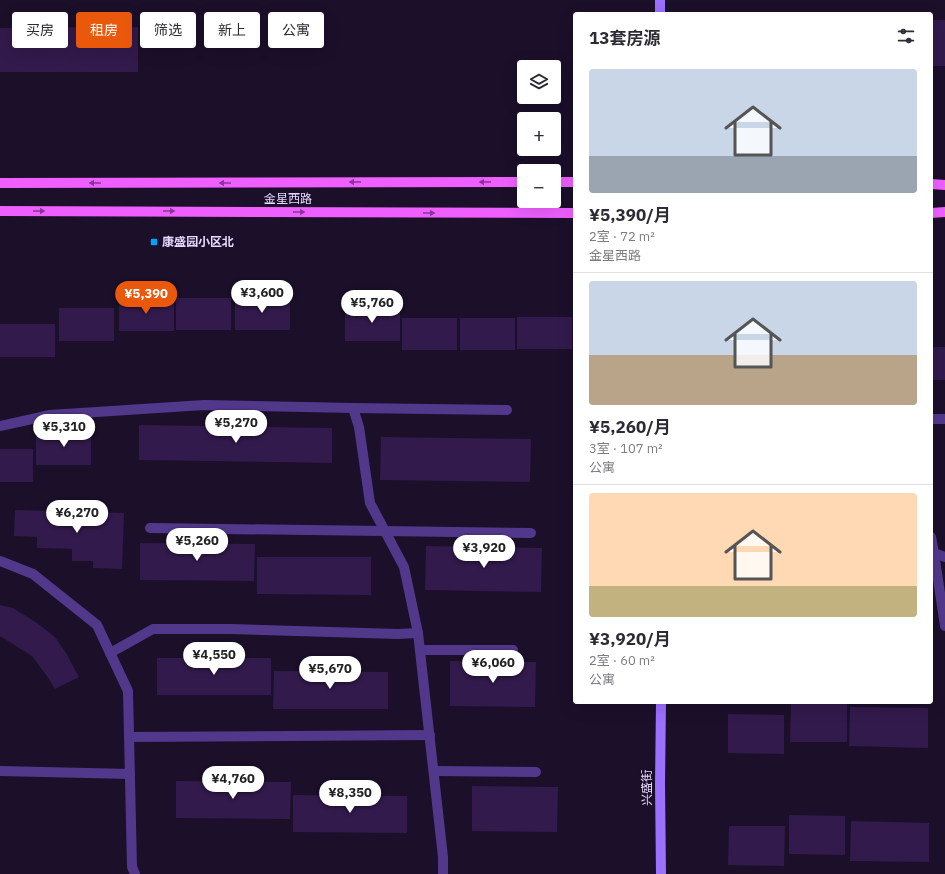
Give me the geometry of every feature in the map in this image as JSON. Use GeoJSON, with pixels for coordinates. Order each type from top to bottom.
{"type":"FeatureCollection","features":[{"type":"Feature","properties":{"kind":"main road","name":"金星西路"},"geometry":{"type":"LineString","coordinates":[[0,183],[517,182]]}},
{"type":"Feature","properties":{"kind":"main road"},"geometry":{"type":"LineString","coordinates":[[561,182],[573,182]]}},
{"type":"Feature","properties":{"kind":"main road"},"geometry":{"type":"LineString","coordinates":[[933,184],[945,185]]}},
{"type":"Feature","properties":{"kind":"main road","name":"金星西路"},"geometry":{"type":"LineString","coordinates":[[0,211],[573,213]]}},
{"type":"Feature","properties":{"kind":"main road"},"geometry":{"type":"LineString","coordinates":[[933,212],[945,212]]}},
{"type":"Feature","properties":{"kind":"street"},"geometry":{"type":"LineString","coordinates":[[660,0],[660,12]]}},
{"type":"Feature","properties":{"kind":"street","name":"兴盛街"},"geometry":{"type":"LineString","coordinates":[[661,704],[661,874]]}},
{"type":"Feature","properties":{"kind":"lane"},"geometry":{"type":"LineString","coordinates":[[0,426],[50,415],[204,405],[507,410]]}},
{"type":"Feature","properties":{"kind":"lane"},"geometry":{"type":"LineString","coordinates":[[353,408],[359,426],[370,503],[404,567],[418,633],[443,857],[443,874]]}},
{"type":"Feature","properties":{"kind":"lane"},"geometry":{"type":"LineString","coordinates":[[933,419],[945,419]]}},
{"type":"Feature","properties":{"kind":"lane"},"geometry":{"type":"LineString","coordinates":[[150,528],[530,533]]}},
{"type":"Feature","properties":{"kind":"lane"},"geometry":{"type":"LineString","coordinates":[[933,550],[945,557]]}},
{"type":"Feature","properties":{"kind":"lane"},"geometry":{"type":"LineString","coordinates":[[933,550],[945,626]]}},
{"type":"Feature","properties":{"kind":"lane"},"geometry":{"type":"LineString","coordinates":[[0,561],[33,574],[97,625],[128,691],[132,867],[135,874]]}},
{"type":"Feature","properties":{"kind":"lane"},"geometry":{"type":"LineString","coordinates":[[110,653],[153,629],[230,629],[398,634],[418,633]]}},
{"type":"Feature","properties":{"kind":"lane"},"geometry":{"type":"LineString","coordinates":[[421,650],[513,650]]}},
{"type":"Feature","properties":{"kind":"lane"},"geometry":{"type":"LineString","coordinates":[[129,737],[430,735]]}},
{"type":"Feature","properties":{"kind":"lane"},"geometry":{"type":"LineString","coordinates":[[0,771],[130,774]]}},
{"type":"Feature","properties":{"kind":"lane"},"geometry":{"type":"LineString","coordinates":[[434,771],[536,772]]}},
{"type":"Feature","properties":{"kind":"building"},"geometry":{"type":"Polygon","coordinates":[[[933,20],[945,20],[945,66],[933,66],[933,20]]]}},
{"type":"Feature","properties":{"kind":"building"},"geometry":{"type":"Polygon","coordinates":[[[76,27],[76,48],[132,48],[132,27],[138,27],[138,72],[0,72],[0,28],[12,28],[12,48],[68,48],[68,28],[76,27]]]}},
{"type":"Feature","properties":{"kind":"building"},"geometry":{"type":"Polygon","coordinates":[[[235,297],[290,297],[290,330],[235,330],[235,297]]]}},
{"type":"Feature","properties":{"kind":"building"},"geometry":{"type":"Polygon","coordinates":[[[176,298],[231,298],[231,330],[176,330],[176,298]]]}},
{"type":"Feature","properties":{"kind":"building"},"geometry":{"type":"Polygon","coordinates":[[[119,299],[174,299],[174,331],[119,331],[119,299]]]}},
{"type":"Feature","properties":{"kind":"building"},"geometry":{"type":"Polygon","coordinates":[[[59,308],[114,308],[114,341],[59,341],[59,308]]]}},
{"type":"Feature","properties":{"kind":"building"},"geometry":{"type":"Polygon","coordinates":[[[345,308],[400,308],[400,341],[345,341],[345,308]]]}},
{"type":"Feature","properties":{"kind":"building"},"geometry":{"type":"Polygon","coordinates":[[[517,317],[572,317],[572,349],[517,349],[517,317]]]}},
{"type":"Feature","properties":{"kind":"building"},"geometry":{"type":"Polygon","coordinates":[[[402,318],[457,318],[457,350],[402,350],[402,318]]]}},
{"type":"Feature","properties":{"kind":"building"},"geometry":{"type":"Polygon","coordinates":[[[460,318],[515,318],[515,350],[460,350],[460,318]]]}},
{"type":"Feature","properties":{"kind":"building"},"geometry":{"type":"Polygon","coordinates":[[[0,324],[55,324],[55,357],[0,357],[0,324]]]}},
{"type":"Feature","properties":{"kind":"building"},"geometry":{"type":"Polygon","coordinates":[[[933,347],[945,347],[945,380],[933,380],[933,347]]]}},
{"type":"Feature","properties":{"kind":"building"},"geometry":{"type":"Polygon","coordinates":[[[139,425],[332,428],[332,463],[139,460],[139,425]]]}},
{"type":"Feature","properties":{"kind":"building"},"geometry":{"type":"Polygon","coordinates":[[[36,432],[91,432],[91,465],[36,465],[36,432]]]}},
{"type":"Feature","properties":{"kind":"building"},"geometry":{"type":"Polygon","coordinates":[[[381,437],[531,439],[530,482],[380,480],[381,437]]]}},
{"type":"Feature","properties":{"kind":"building"},"geometry":{"type":"Polygon","coordinates":[[[0,449],[33,449],[33,482],[0,482],[0,449]]]}},
{"type":"Feature","properties":{"kind":"building"},"geometry":{"type":"Polygon","coordinates":[[[15,510],[124,513],[122,569],[93,568],[93,561],[72,561],[72,549],[37,548],[37,537],[14,536],[15,510]]]}},
{"type":"Feature","properties":{"kind":"building"},"geometry":{"type":"Polygon","coordinates":[[[140,543],[255,544],[254,581],[140,580],[140,543]]]}},
{"type":"Feature","properties":{"kind":"building"},"geometry":{"type":"Polygon","coordinates":[[[426,546],[542,548],[541,592],[425,590],[426,546]]]}},
{"type":"Feature","properties":{"kind":"building"},"geometry":{"type":"Polygon","coordinates":[[[257,557],[371,557],[371,595],[257,594],[257,557]]]}},
{"type":"Feature","properties":{"kind":"building"},"geometry":{"type":"Polygon","coordinates":[[[0,605],[13,608],[37,623],[55,637],[66,653],[79,677],[55,689],[32,656],[0,636],[0,605]]]}},
{"type":"Feature","properties":{"kind":"building"},"geometry":{"type":"Polygon","coordinates":[[[157,658],[271,658],[271,695],[157,695],[157,658]]]}},
{"type":"Feature","properties":{"kind":"building"},"geometry":{"type":"Polygon","coordinates":[[[450,661],[536,662],[535,707],[450,706],[450,661]]]}},
{"type":"Feature","properties":{"kind":"building"},"geometry":{"type":"Polygon","coordinates":[[[274,671],[388,672],[388,709],[273,709],[274,671]]]}},
{"type":"Feature","properties":{"kind":"building"},"geometry":{"type":"Polygon","coordinates":[[[791,704],[847,704],[847,742],[790,742],[791,704]]]}},
{"type":"Feature","properties":{"kind":"building"},"geometry":{"type":"Polygon","coordinates":[[[850,707],[928,708],[928,748],[849,746],[850,707]]]}},
{"type":"Feature","properties":{"kind":"building"},"geometry":{"type":"Polygon","coordinates":[[[728,714],[784,715],[784,754],[728,753],[728,714]]]}},
{"type":"Feature","properties":{"kind":"building"},"geometry":{"type":"Polygon","coordinates":[[[176,781],[291,782],[290,819],[176,818],[176,781]]]}},
{"type":"Feature","properties":{"kind":"building"},"geometry":{"type":"Polygon","coordinates":[[[472,786],[558,787],[557,832],[472,831],[472,786]]]}},
{"type":"Feature","properties":{"kind":"building"},"geometry":{"type":"Polygon","coordinates":[[[293,795],[407,796],[407,833],[293,832],[293,795]]]}},
{"type":"Feature","properties":{"kind":"building"},"geometry":{"type":"Polygon","coordinates":[[[789,815],[845,816],[845,855],[789,854],[789,815]]]}},
{"type":"Feature","properties":{"kind":"building"},"geometry":{"type":"Polygon","coordinates":[[[851,821],[929,823],[929,862],[850,861],[851,821]]]}},
{"type":"Feature","properties":{"kind":"building"},"geometry":{"type":"Polygon","coordinates":[[[729,826],[785,826],[784,866],[728,865],[729,826]]]}},
{"type":"Feature","properties":{"kind":"place","name":"康盛园小区北"},"geometry":{"type":"Point","coordinates":[154,242]}}]}
